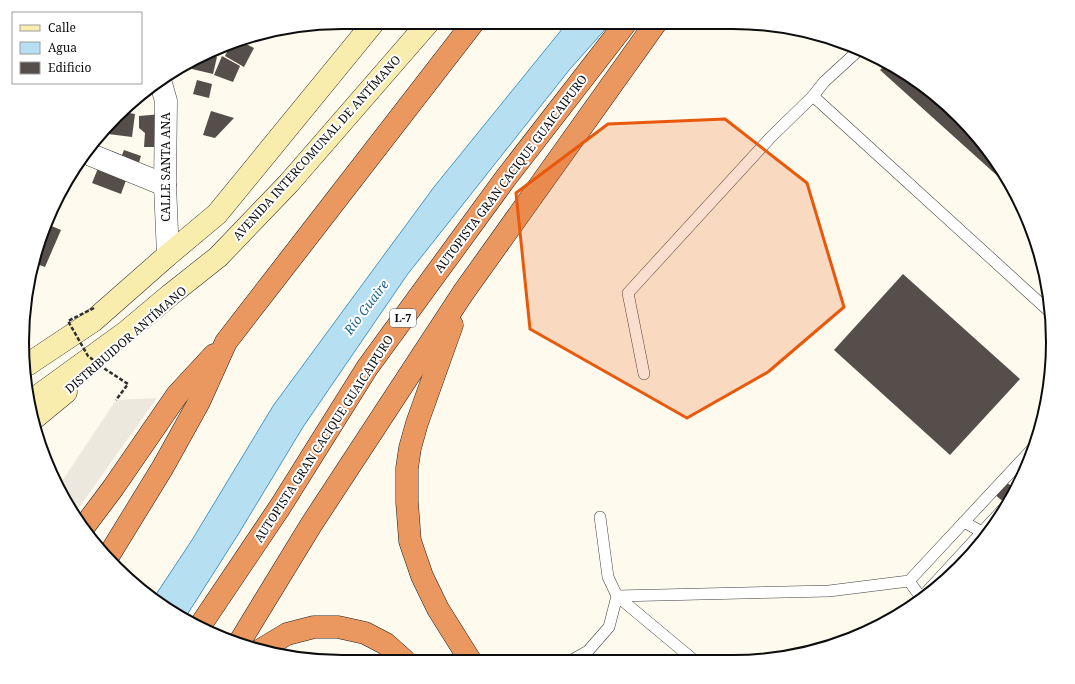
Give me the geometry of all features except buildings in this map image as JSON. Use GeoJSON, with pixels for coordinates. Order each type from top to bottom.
{"type":"FeatureCollection","features":[{"type":"Feature","properties":{"kind":"highway"},"geometry":{"type":"LineString","coordinates":[[87,523],[177,396],[226,342],[468,29]]}},
{"type":"Feature","properties":{"kind":"highway","name":"AUTOPISTA GRAN CACIQUE GUAICAIPURO"},"geometry":{"type":"LineString","coordinates":[[203,622],[280,507],[367,368],[505,179],[621,29]]}},
{"type":"Feature","properties":{"kind":"highway"},"geometry":{"type":"LineString","coordinates":[[242,638],[311,525],[463,293],[651,29]]}},
{"type":"Feature","properties":{"kind":"highway"},"geometry":{"type":"LineString","coordinates":[[463,293],[417,423],[410,448],[407,468],[407,502],[410,541],[422,576],[438,610],[468,655]]}},
{"type":"Feature","properties":{"kind":"highway"},"geometry":{"type":"LineString","coordinates":[[110,551],[163,467],[200,402],[226,342]]}},
{"type":"Feature","properties":{"kind":"highway"},"geometry":{"type":"LineString","coordinates":[[268,646],[287,634],[314,627],[338,626],[365,634],[386,644],[398,655]]}},
{"type":"Feature","properties":{"kind":"main road"},"geometry":{"type":"LineString","coordinates":[[30,363],[92,321],[218,214],[368,29]]}},
{"type":"Feature","properties":{"kind":"main road","name":"AVENIDA INTERCOMUNAL DE ANTÍMANO"},"geometry":{"type":"LineString","coordinates":[[34,399],[126,332],[218,257],[289,183],[422,29]]}},
{"type":"Feature","properties":{"kind":"main road","name":"DISTRIBUIDOR ANTÍMANO"},"geometry":{"type":"LineString","coordinates":[[38,415],[156,317],[218,257]]}},
{"type":"Feature","properties":{"kind":"street","name":"CALLE SANTA ANA"},"geometry":{"type":"LineString","coordinates":[[162,86],[166,101],[168,255]]}},
{"type":"Feature","properties":{"kind":"street"},"geometry":{"type":"LineString","coordinates":[[91,155],[166,184]]}},
{"type":"Feature","properties":{"kind":"lane"},"geometry":{"type":"LineString","coordinates":[[644,374],[628,293],[771,137],[813,96],[824,82],[855,54]]}},
{"type":"Feature","properties":{"kind":"lane"},"geometry":{"type":"LineString","coordinates":[[813,96],[1043,305]]}},
{"type":"Feature","properties":{"kind":"lane"},"geometry":{"type":"LineString","coordinates":[[617,596],[830,591],[909,581],[1023,458]]}},
{"type":"Feature","properties":{"kind":"lane"},"geometry":{"type":"LineString","coordinates":[[600,517],[608,577],[617,596],[688,655]]}},
{"type":"Feature","properties":{"kind":"lane"},"geometry":{"type":"LineString","coordinates":[[964,522],[982,532]]}},
{"type":"Feature","properties":{"kind":"lane"},"geometry":{"type":"LineString","coordinates":[[909,581],[918,594]]}},
{"type":"Feature","properties":{"kind":"lane"},"geometry":{"type":"LineString","coordinates":[[581,655],[588,651],[609,627],[617,596]]}},
{"type":"Feature","properties":{"kind":"path"},"geometry":{"type":"LineString","coordinates":[[94,308],[68,321],[88,356],[128,384],[116,400]]}},
{"type":"Feature","properties":{"kind":"highlighted area"},"geometry":{"type":"Polygon","coordinates":[[[725,119],[807,183],[844,307],[768,372],[687,418],[530,329],[516,193],[608,124],[725,119]]]}},
{"type":"Feature","properties":{"kind":"shaded area"},"geometry":{"type":"Polygon","coordinates":[[[157,398],[78,509],[62,481],[116,400],[157,398]]]}},
{"type":"Feature","properties":{"kind":"water","name":"Río Guaire"},"geometry":{"type":"Polygon","coordinates":[[[562,29],[606,29],[570,69],[407,275],[303,427],[239,533],[187,614],[185,613],[156,594],[192,540],[273,406],[434,187],[562,29]]]}}]}
